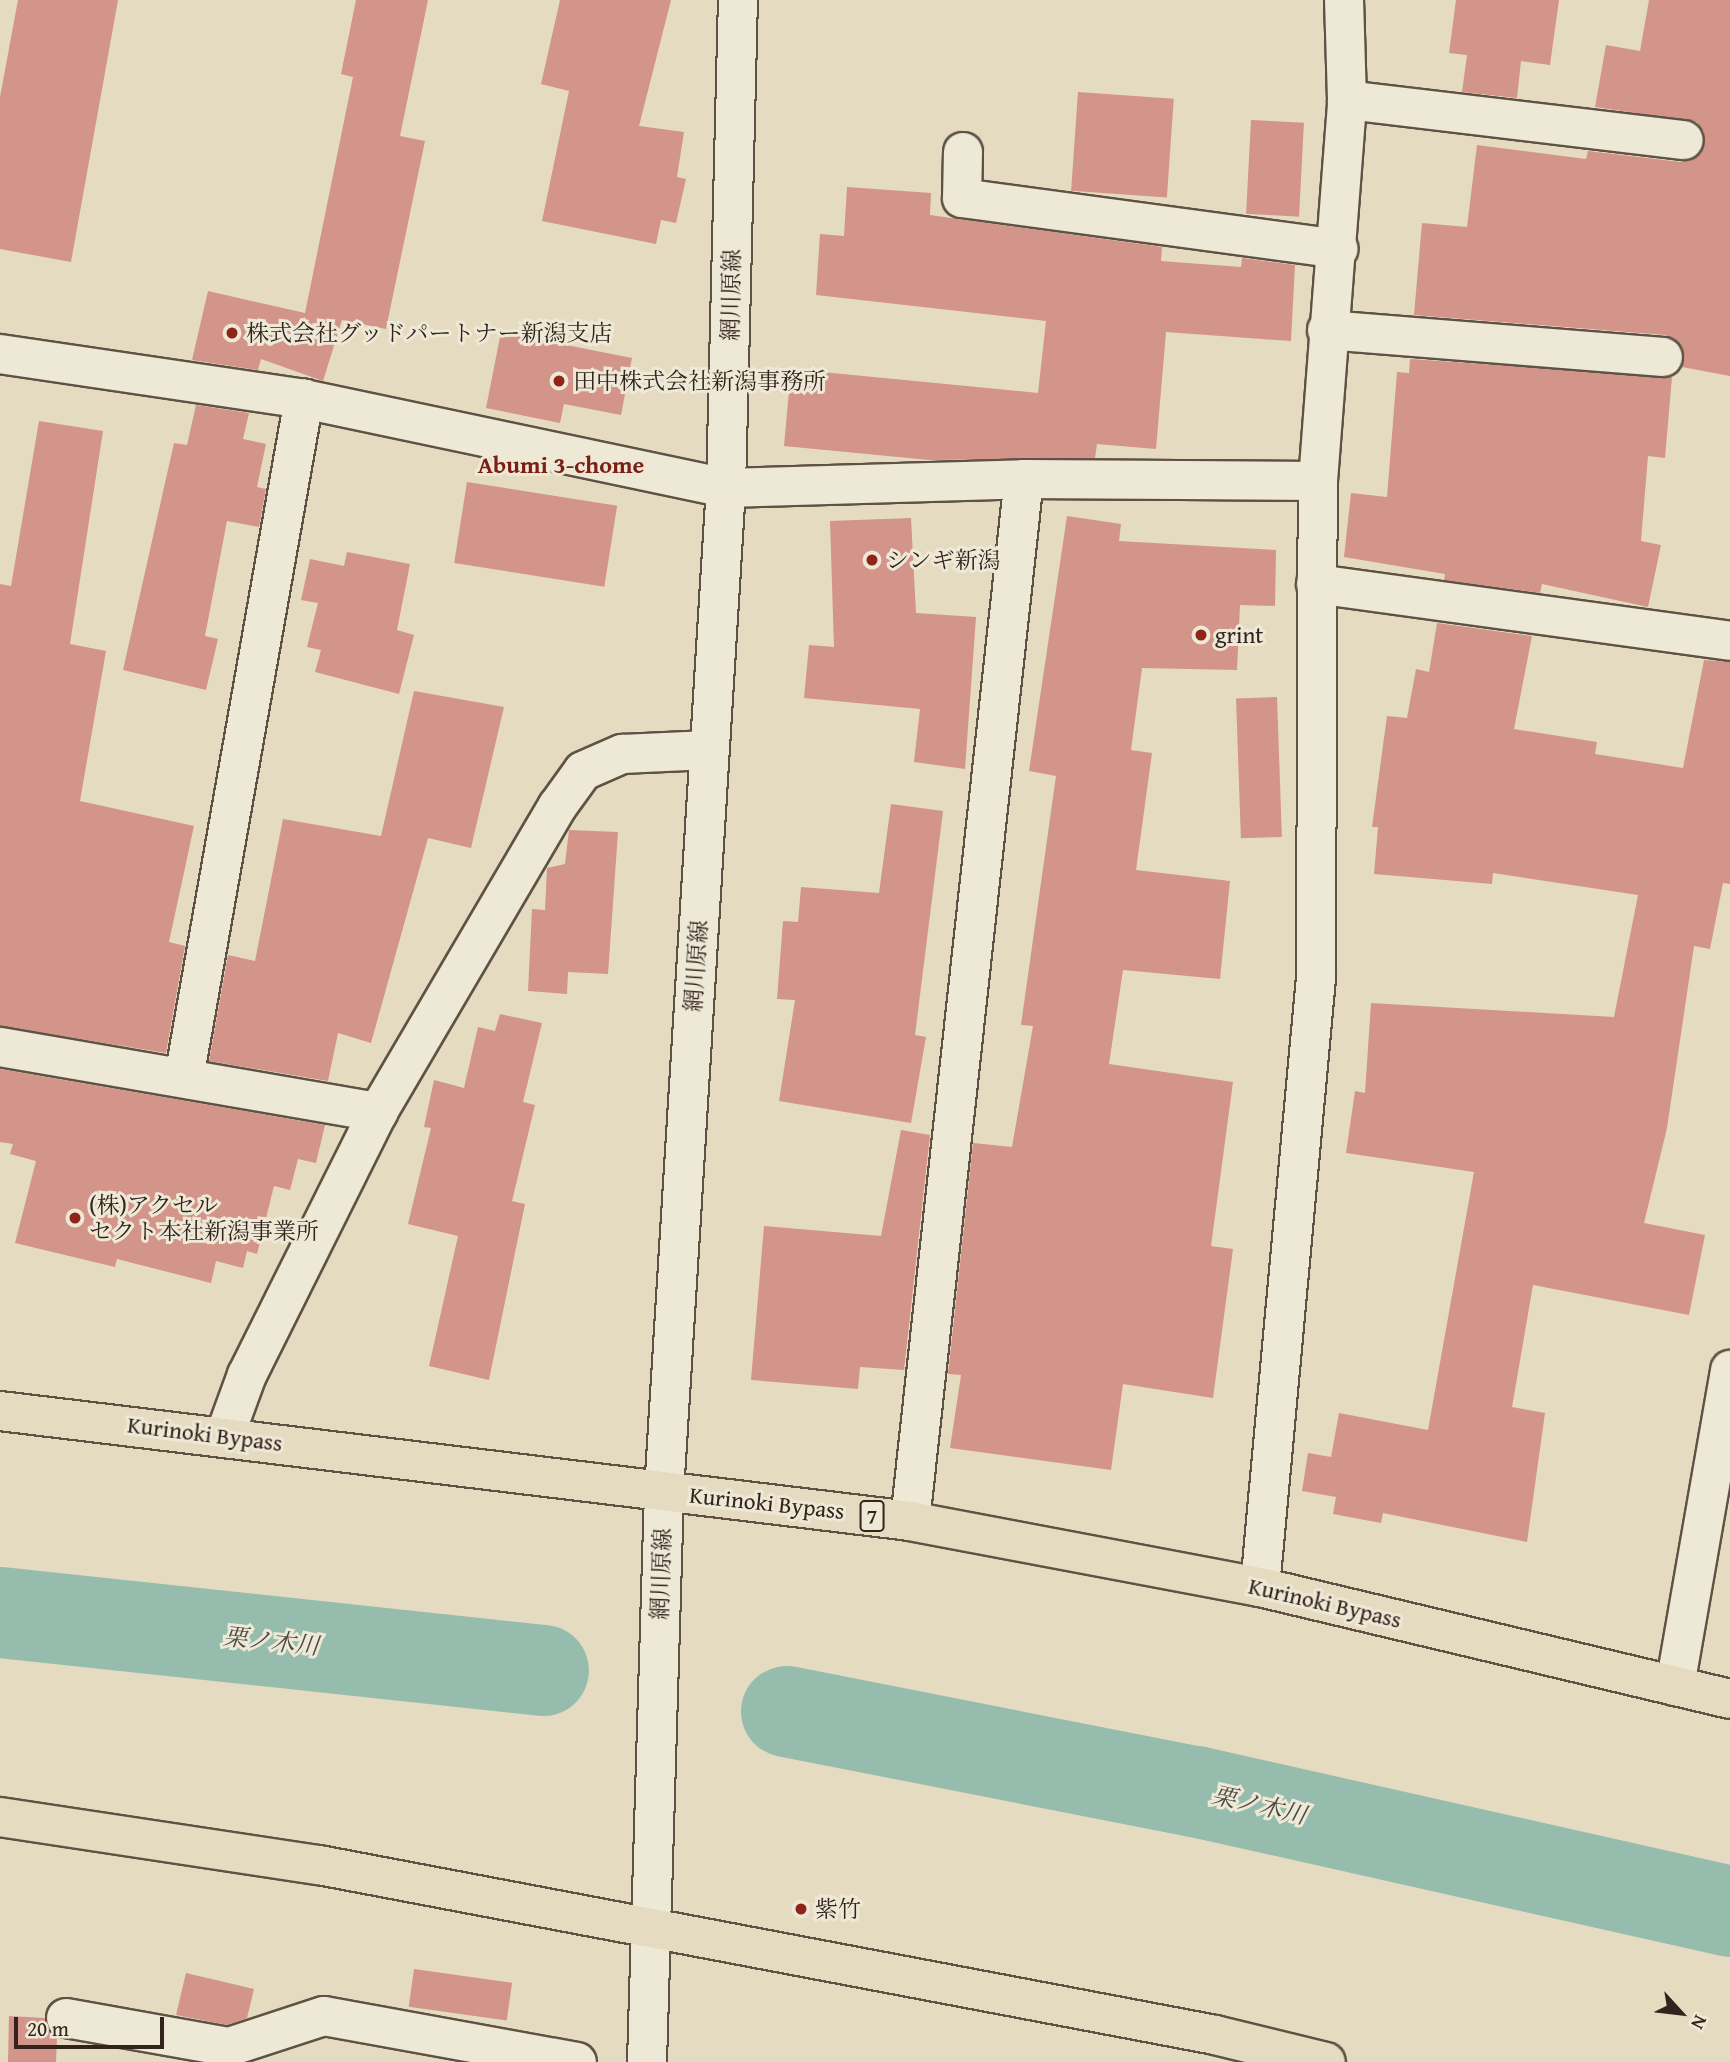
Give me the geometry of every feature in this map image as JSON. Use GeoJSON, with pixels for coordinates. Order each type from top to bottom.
{"type":"FeatureCollection","features":[{"type":"Feature","properties":{"kind":"highway","name":"Kurinoki Bypass"},"geometry":{"type":"LineString","coordinates":[[0,1410],[225,1435],[910,1521],[1260,1587],[1730,1699]]}},
{"type":"Feature","properties":{"kind":"highway"},"geometry":{"type":"LineString","coordinates":[[0,1817],[319,1864],[649,1932],[1215,2035],[1326,2062]]}},
{"type":"Feature","properties":{"kind":"street","name":"網川原線"},"geometry":{"type":"LineString","coordinates":[[647,2062],[664,1492],[726,488],[738,0]]}},
{"type":"Feature","properties":{"kind":"street"},"geometry":{"type":"LineString","coordinates":[[1260,1587],[1316,977],[1318,481],[1327,330],[1339,249],[1347,100],[1344,0]]}},
{"type":"Feature","properties":{"kind":"street"},"geometry":{"type":"LineString","coordinates":[[1347,100],[1684,140]]}},
{"type":"Feature","properties":{"kind":"street"},"geometry":{"type":"LineString","coordinates":[[963,152],[962,198],[1339,249]]}},
{"type":"Feature","properties":{"kind":"street"},"geometry":{"type":"LineString","coordinates":[[1327,330],[1662,357]]}},
{"type":"Feature","properties":{"kind":"street"},"geometry":{"type":"LineString","coordinates":[[0,354],[304,399],[726,488],[1024,479],[1318,481]]}},
{"type":"Feature","properties":{"kind":"street"},"geometry":{"type":"LineString","coordinates":[[184,1078],[304,399]]}},
{"type":"Feature","properties":{"kind":"street"},"geometry":{"type":"LineString","coordinates":[[910,1521],[1024,479]]}},
{"type":"Feature","properties":{"kind":"street"},"geometry":{"type":"LineString","coordinates":[[1316,584],[1730,641]]}},
{"type":"Feature","properties":{"kind":"street"},"geometry":{"type":"LineString","coordinates":[[225,1435],[247,1375],[378,1112],[583,771],[622,754],[709,750]]}},
{"type":"Feature","properties":{"kind":"street"},"geometry":{"type":"LineString","coordinates":[[0,1047],[378,1112]]}},
{"type":"Feature","properties":{"kind":"street"},"geometry":{"type":"LineString","coordinates":[[1675,1686],[1730,1370]]}},
{"type":"Feature","properties":{"kind":"street"},"geometry":{"type":"LineString","coordinates":[[66,2018],[229,2047],[324,2016],[577,2062]]}},
{"type":"Feature","properties":{"kind":"building"},"geometry":{"type":"Polygon","coordinates":[[[18,0],[118,0],[71,262],[0,249],[0,97],[18,0]]]}},
{"type":"Feature","properties":{"kind":"building"},"geometry":{"type":"Polygon","coordinates":[[[356,0],[428,0],[400,136],[425,141],[386,329],[342,320],[323,381],[261,359],[258,370],[192,360],[208,291],[305,313],[353,77],[341,74],[356,0]]]}},
{"type":"Feature","properties":{"kind":"building"},"geometry":{"type":"Polygon","coordinates":[[[560,0],[671,0],[639,126],[684,132],[677,177],[686,179],[676,223],[661,220],[656,244],[542,221],[569,91],[541,84],[560,0]]]}},
{"type":"Feature","properties":{"kind":"building"},"geometry":{"type":"Polygon","coordinates":[[[1456,0],[1559,0],[1550,65],[1521,61],[1517,98],[1462,92],[1467,55],[1449,53],[1456,0]]]}},
{"type":"Feature","properties":{"kind":"building"},"geometry":{"type":"Polygon","coordinates":[[[1649,0],[1730,0],[1730,376],[1682,367],[1682,347],[1665,335],[1414,315],[1422,223],[1467,227],[1477,145],[1586,159],[1588,151],[1681,162],[1701,154],[1704,132],[1697,122],[1595,107],[1606,45],[1640,51],[1649,0]]]}},
{"type":"Feature","properties":{"kind":"building"},"geometry":{"type":"Polygon","coordinates":[[[1078,92],[1174,99],[1167,197],[1071,191],[1078,92]]]}},
{"type":"Feature","properties":{"kind":"building"},"geometry":{"type":"Polygon","coordinates":[[[1251,120],[1304,123],[1299,217],[1246,214],[1251,120]]]}},
{"type":"Feature","properties":{"kind":"building"},"geometry":{"type":"Polygon","coordinates":[[[847,187],[931,193],[930,215],[1162,247],[1161,261],[1241,267],[1242,258],[1295,265],[1291,341],[1166,332],[1156,449],[1097,444],[1095,458],[929,460],[784,446],[791,369],[1038,393],[1046,321],[816,295],[820,234],[844,236],[847,187]]]}},
{"type":"Feature","properties":{"kind":"building","name":"田中株式会社新潟事務所"},"geometry":{"type":"Polygon","coordinates":[[[501,332],[632,358],[621,415],[564,404],[560,423],[486,408],[501,332]]]}},
{"type":"Feature","properties":{"kind":"building"},"geometry":{"type":"Polygon","coordinates":[[[1410,359],[1672,377],[1665,458],[1648,456],[1641,541],[1661,545],[1648,607],[1542,584],[1540,593],[1444,580],[1445,574],[1344,557],[1351,493],[1387,497],[1397,372],[1409,373],[1410,359]]]}},
{"type":"Feature","properties":{"kind":"building"},"geometry":{"type":"Polygon","coordinates":[[[196,405],[249,413],[243,439],[266,444],[257,487],[266,489],[259,527],[227,521],[205,636],[218,639],[206,690],[123,670],[174,443],[187,445],[196,405]]]}},
{"type":"Feature","properties":{"kind":"building"},"geometry":{"type":"Polygon","coordinates":[[[39,421],[103,431],[70,644],[106,651],[80,801],[194,826],[169,942],[185,946],[166,1053],[0,1026],[0,584],[11,586],[39,421]]]}},
{"type":"Feature","properties":{"kind":"building"},"geometry":{"type":"Polygon","coordinates":[[[467,482],[617,506],[604,587],[454,563],[467,482]]]}},
{"type":"Feature","properties":{"kind":"building"},"geometry":{"type":"Polygon","coordinates":[[[1067,516],[1121,524],[1119,541],[1276,550],[1275,606],[1240,605],[1237,670],[1142,668],[1131,750],[1152,753],[1136,870],[1230,881],[1220,979],[1123,970],[1109,1064],[1233,1082],[1211,1246],[1233,1249],[1213,1398],[1123,1384],[1111,1470],[950,1448],[961,1375],[948,1374],[973,1143],[1012,1147],[1033,1026],[1021,1025],[1056,776],[1029,771],[1067,516]]]}},
{"type":"Feature","properties":{"kind":"building"},"geometry":{"type":"Polygon","coordinates":[[[911,518],[916,613],[976,617],[965,769],[914,762],[920,709],[804,698],[809,645],[834,647],[830,521],[911,518]]]}},
{"type":"Feature","properties":{"kind":"building"},"geometry":{"type":"Polygon","coordinates":[[[347,552],[410,564],[397,630],[414,635],[399,694],[315,672],[321,650],[307,647],[318,603],[301,600],[310,559],[344,566],[347,552]]]}},
{"type":"Feature","properties":{"kind":"building"},"geometry":{"type":"Polygon","coordinates":[[[1437,623],[1532,636],[1514,729],[1597,742],[1595,754],[1683,768],[1704,660],[1730,662],[1730,884],[1723,883],[1710,949],[1694,946],[1667,1128],[1644,1223],[1705,1235],[1689,1315],[1533,1285],[1512,1407],[1545,1413],[1527,1542],[1383,1513],[1381,1523],[1333,1514],[1336,1497],[1302,1491],[1308,1453],[1331,1457],[1339,1413],[1428,1430],[1474,1172],[1346,1153],[1355,1091],[1365,1093],[1371,1003],[1614,1017],[1638,895],[1493,873],[1492,884],[1374,874],[1378,827],[1372,827],[1387,716],[1407,718],[1416,669],[1429,672],[1437,623]]]}},
{"type":"Feature","properties":{"kind":"building"},"geometry":{"type":"Polygon","coordinates":[[[414,691],[504,707],[471,848],[428,838],[371,1043],[338,1033],[328,1081],[209,1061],[228,955],[255,961],[283,819],[381,836],[414,691]]]}},
{"type":"Feature","properties":{"kind":"building"},"geometry":{"type":"Polygon","coordinates":[[[1277,697],[1282,837],[1241,838],[1236,698],[1277,697]]]}},
{"type":"Feature","properties":{"kind":"building"},"geometry":{"type":"Polygon","coordinates":[[[891,804],[943,811],[915,1035],[926,1037],[911,1123],[779,1101],[795,1000],[777,999],[783,921],[798,922],[801,887],[879,893],[891,804]]]}},
{"type":"Feature","properties":{"kind":"building"},"geometry":{"type":"Polygon","coordinates":[[[569,830],[618,832],[608,974],[568,972],[567,994],[528,991],[532,909],[545,910],[547,868],[565,864],[569,830]]]}},
{"type":"Feature","properties":{"kind":"building"},"geometry":{"type":"Polygon","coordinates":[[[500,1014],[542,1023],[523,1102],[535,1105],[512,1201],[525,1204],[489,1380],[429,1366],[458,1236],[408,1224],[431,1128],[424,1127],[434,1080],[464,1088],[478,1027],[495,1031],[500,1014]]]}},
{"type":"Feature","properties":{"kind":"building"},"geometry":{"type":"Polygon","coordinates":[[[0,1069],[325,1125],[316,1163],[298,1159],[290,1190],[274,1186],[257,1254],[247,1251],[243,1268],[216,1261],[211,1283],[117,1259],[115,1267],[15,1243],[36,1161],[10,1154],[13,1144],[0,1142],[0,1069]]]}},
{"type":"Feature","properties":{"kind":"building"},"geometry":{"type":"Polygon","coordinates":[[[901,1130],[930,1135],[904,1370],[860,1367],[858,1389],[751,1380],[764,1226],[881,1236],[901,1130]]]}},
{"type":"Feature","properties":{"kind":"building"},"geometry":{"type":"Polygon","coordinates":[[[414,1969],[512,1983],[507,2020],[409,2007],[414,1969]]]}},
{"type":"Feature","properties":{"kind":"building"},"geometry":{"type":"Polygon","coordinates":[[[186,1973],[254,1989],[247,2018],[227,2025],[176,2015],[186,1973]]]}},
{"type":"Feature","properties":{"kind":"building"},"geometry":{"type":"Polygon","coordinates":[[[9,2016],[45,2018],[57,2037],[56,2062],[8,2062],[9,2016]]]}},
{"type":"Feature","properties":{"kind":"waterway","name":"栗ノ木川"},"geometry":{"type":"LineString","coordinates":[[0,1612],[543,1670]]}},
{"type":"Feature","properties":{"kind":"waterway","name":"栗ノ木川"},"geometry":{"type":"LineString","coordinates":[[786,1711],[1195,1791],[1730,1911]]}},
{"type":"Feature","properties":{"kind":"place","name":"株式会社グッドパートナー新潟支店"},"geometry":{"type":"Point","coordinates":[232,333]}},
{"type":"Feature","properties":{"kind":"place","name":"田中株式会社新潟事務所"},"geometry":{"type":"Point","coordinates":[559,381]}},
{"type":"Feature","properties":{"kind":"place","name":"シンギ新潟"},"geometry":{"type":"Point","coordinates":[872,560]}},
{"type":"Feature","properties":{"kind":"place","name":"grint"},"geometry":{"type":"Point","coordinates":[1201,635]}},
{"type":"Feature","properties":{"kind":"place","name":"(株)アクセル セクト本社新潟事業所"},"geometry":{"type":"Point","coordinates":[75,1218]}},
{"type":"Feature","properties":{"kind":"place","name":"紫竹"},"geometry":{"type":"Point","coordinates":[801,1909]}},
{"type":"Feature","properties":{"kind":"district","name":"Abumi 3-chome"},"geometry":{"type":"Point","coordinates":[561,465]}}]}
